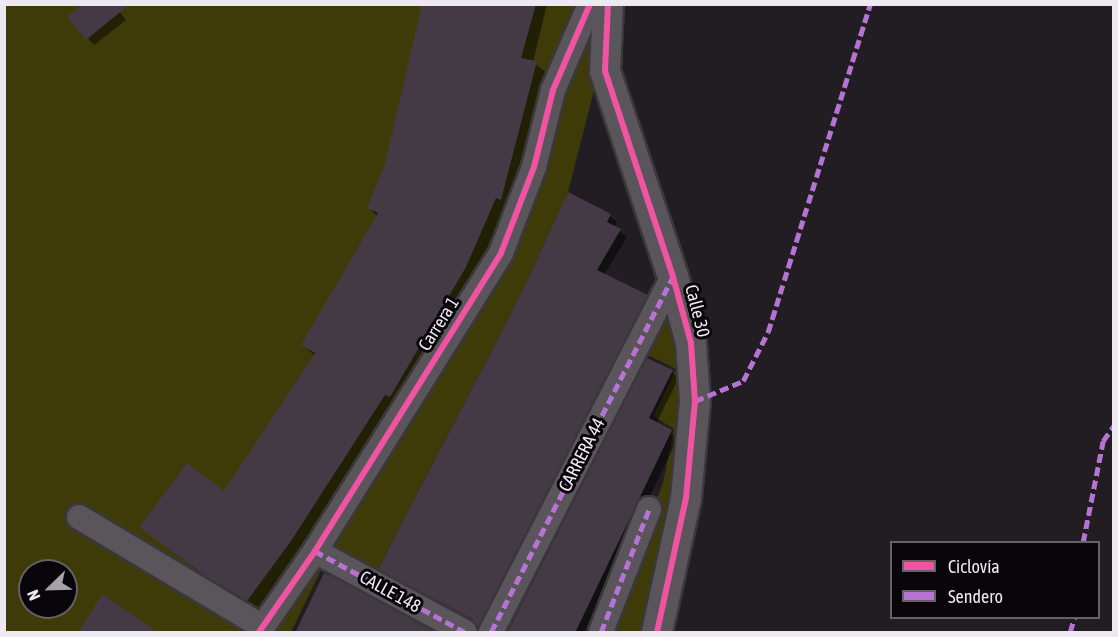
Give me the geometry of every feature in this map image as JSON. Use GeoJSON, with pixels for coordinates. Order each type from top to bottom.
{"type":"FeatureCollection","features":[{"type":"Feature","properties":{"kind":"street","name":"Carrera 1"},"geometry":{"type":"LineString","coordinates":[[261,630],[315,551],[501,253],[534,167],[553,90],[590,4]]}},
{"type":"Feature","properties":{"kind":"street","name":"Calle 30"},"geometry":{"type":"LineString","coordinates":[[608,4],[605,71],[673,277],[691,343],[695,401],[686,498],[657,633]]}},
{"type":"Feature","properties":{"kind":"street","name":"CARRERA 44"},"geometry":{"type":"LineString","coordinates":[[490,633],[673,277]]}},
{"type":"Feature","properties":{"kind":"street"},"geometry":{"type":"LineString","coordinates":[[601,633],[649,509]]}},
{"type":"Feature","properties":{"kind":"street"},"geometry":{"type":"LineString","coordinates":[[79,517],[261,630]]}},
{"type":"Feature","properties":{"kind":"street","name":"CALLE 148"},"geometry":{"type":"LineString","coordinates":[[315,551],[465,633]]}},
{"type":"Feature","properties":{"kind":"shaded area"},"geometry":{"type":"Polygon","coordinates":[[[4,5],[607,5],[600,67],[568,192],[520,296],[367,590],[323,566],[291,632],[5,632],[4,5]]]}},
{"type":"Feature","properties":{"kind":"shaded area"},"geometry":{"type":"Polygon","coordinates":[[[671,289],[687,399],[657,588],[644,632],[606,632],[663,483],[674,429],[653,416],[676,369],[642,352],[671,289]]]}},
{"type":"Feature","properties":{"kind":"building"},"geometry":{"type":"Polygon","coordinates":[[[82,4],[130,4],[86,40],[67,17],[82,4]]]}},
{"type":"Feature","properties":{"kind":"building"},"geometry":{"type":"Polygon","coordinates":[[[422,4],[536,4],[521,58],[537,61],[501,200],[496,198],[466,267],[390,397],[385,395],[291,541],[247,601],[204,575],[139,527],[187,463],[224,491],[315,353],[301,345],[378,213],[367,208],[385,164],[422,4]]]}},
{"type":"Feature","properties":{"kind":"building"},"geometry":{"type":"Polygon","coordinates":[[[568,192],[611,214],[607,222],[621,229],[597,270],[648,295],[478,627],[472,619],[378,569],[520,296],[568,192]]]}},
{"type":"Feature","properties":{"kind":"building"},"geometry":{"type":"Polygon","coordinates":[[[647,358],[673,370],[649,418],[672,430],[575,633],[507,633],[647,358]]]}},
{"type":"Feature","properties":{"kind":"building"},"geometry":{"type":"Polygon","coordinates":[[[324,573],[343,582],[436,633],[295,633],[324,573]]]}},
{"type":"Feature","properties":{"kind":"building"},"geometry":{"type":"Polygon","coordinates":[[[102,594],[159,633],[78,633],[102,594]]]}},
{"type":"Feature","properties":{"kind":"marked path"},"geometry":{"type":"LineString","coordinates":[[695,401],[743,381],[768,332],[870,4]]}},
{"type":"Feature","properties":{"kind":"marked path"},"geometry":{"type":"LineString","coordinates":[[491,632],[673,277]]}},
{"type":"Feature","properties":{"kind":"marked path"},"geometry":{"type":"LineString","coordinates":[[1083,541],[1103,441],[1114,425]]}},
{"type":"Feature","properties":{"kind":"marked path"},"geometry":{"type":"LineString","coordinates":[[601,632],[649,509]]}},
{"type":"Feature","properties":{"kind":"marked path"},"geometry":{"type":"LineString","coordinates":[[315,551],[465,632]]}},
{"type":"Feature","properties":{"kind":"marked path"},"geometry":{"type":"LineString","coordinates":[[1070,632],[1074,619]]}},
{"type":"Feature","properties":{"kind":"cycle path"},"geometry":{"type":"LineString","coordinates":[[259,632],[315,551],[501,253],[534,167],[553,90],[590,4]]}},
{"type":"Feature","properties":{"kind":"cycle path"},"geometry":{"type":"LineString","coordinates":[[608,4],[605,71],[673,277],[691,343],[695,401],[686,498],[657,632]]}}]}
